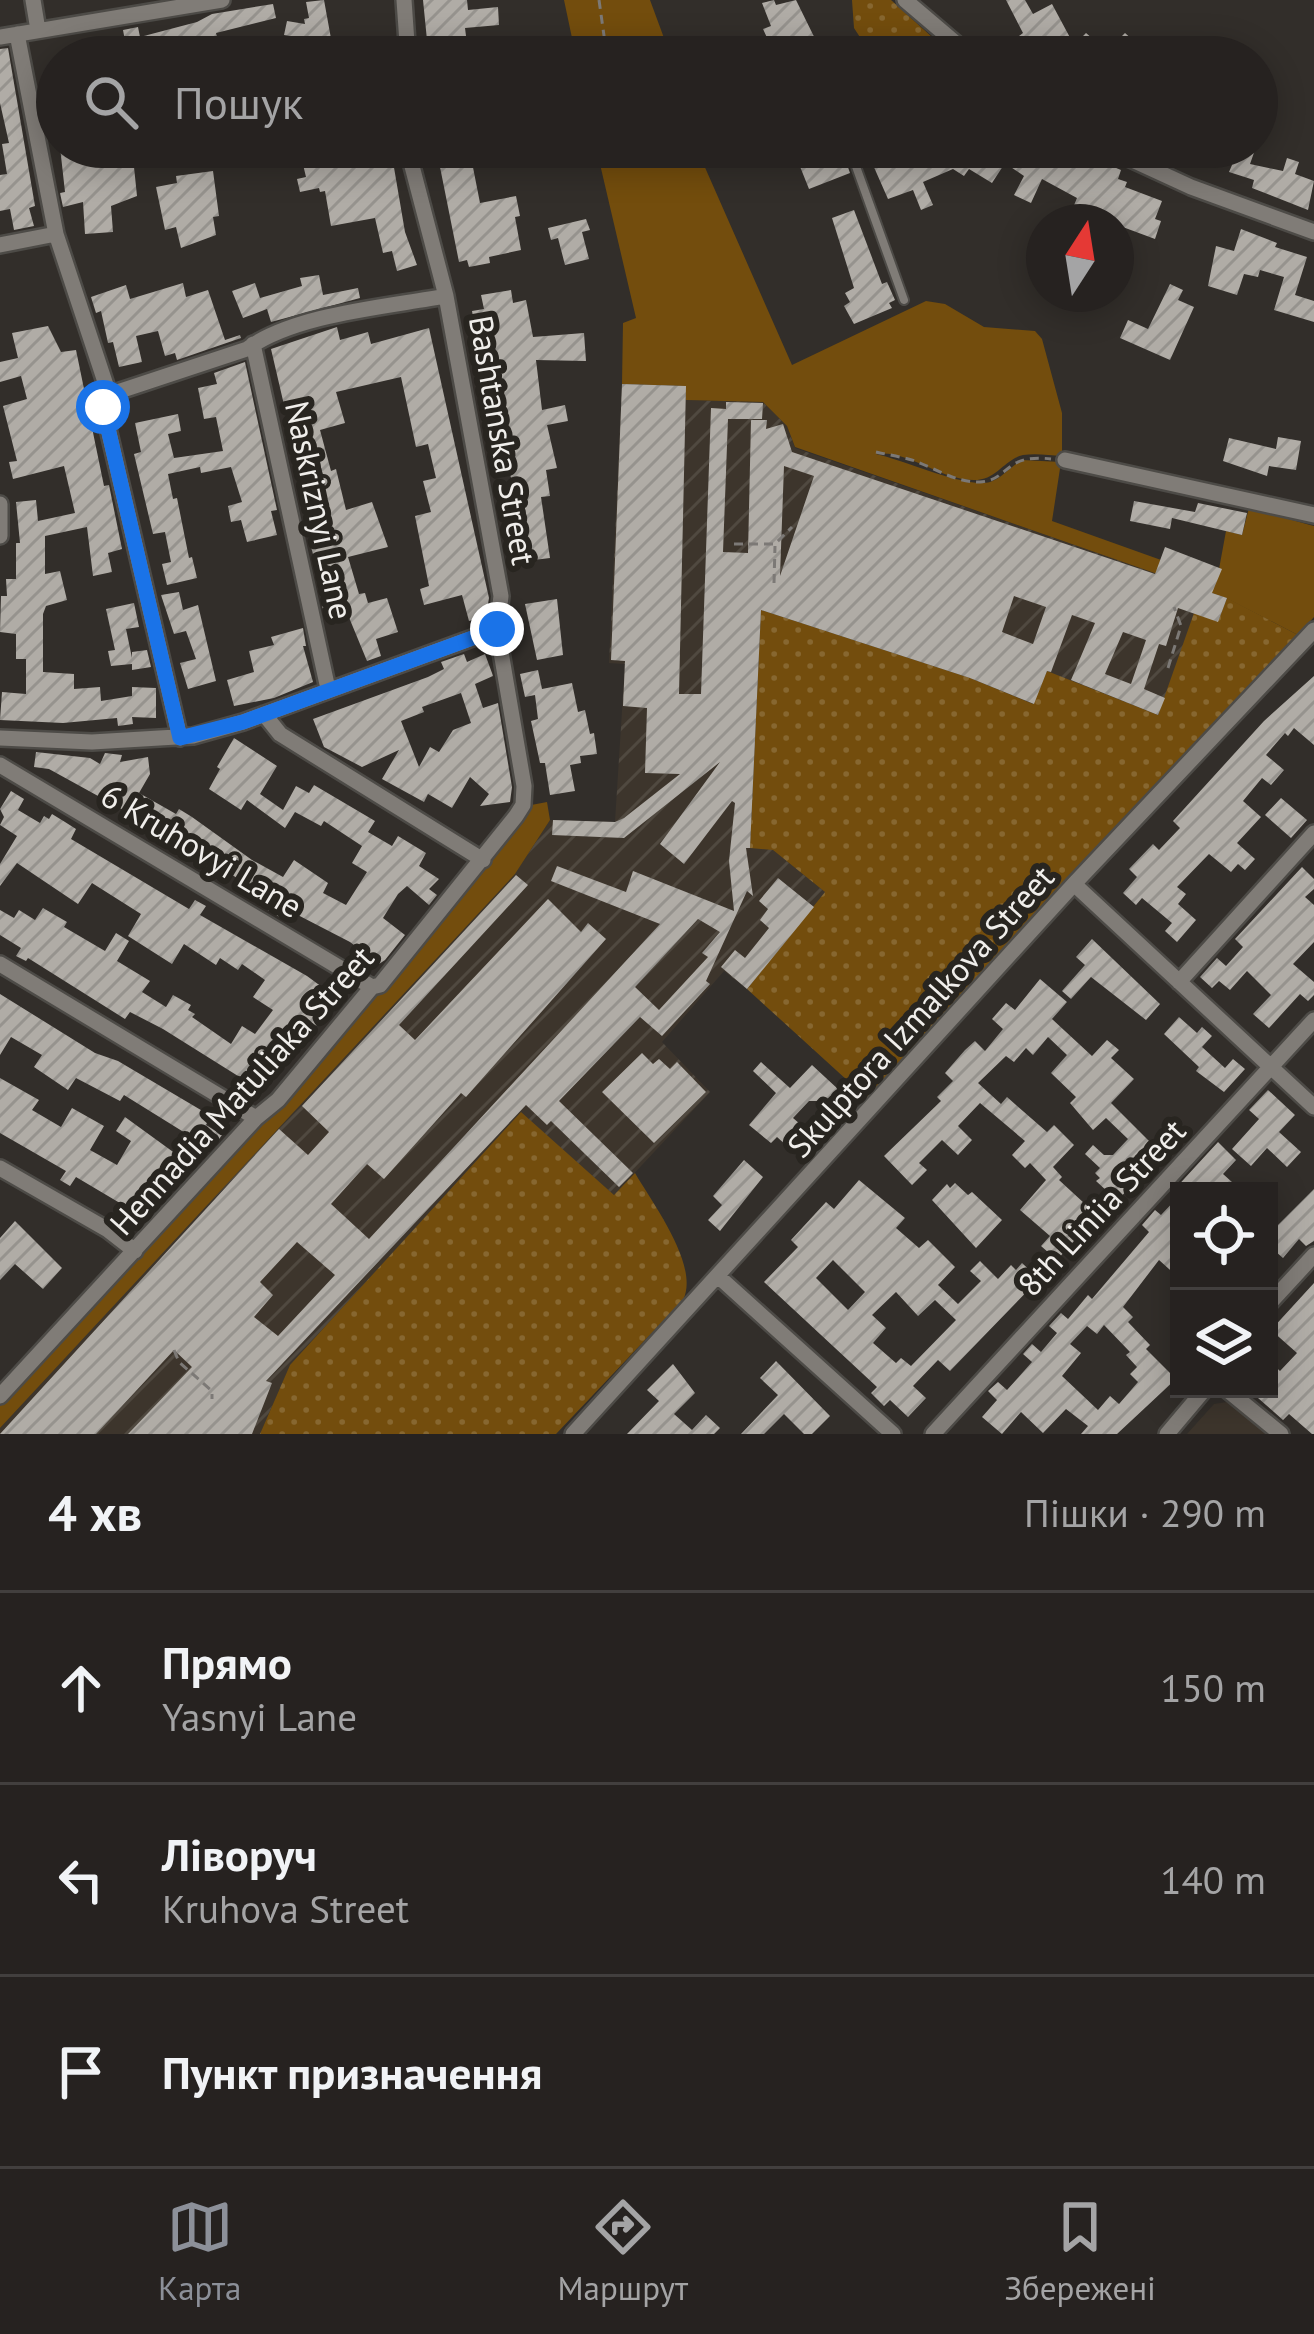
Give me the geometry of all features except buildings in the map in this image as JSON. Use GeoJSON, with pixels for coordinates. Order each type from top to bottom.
{"type":"FeatureCollection","features":[{"type":"Feature","properties":{"kind":"street"},"geometry":{"type":"LineString","coordinates":[[33,0],[38,30]]}},
{"type":"Feature","properties":{"kind":"street"},"geometry":{"type":"LineString","coordinates":[[36,151],[8,35],[222,0]]}},
{"type":"Feature","properties":{"kind":"street"},"geometry":{"type":"LineString","coordinates":[[404,0],[407,36]]}},
{"type":"Feature","properties":{"kind":"street"},"geometry":{"type":"LineString","coordinates":[[905,0],[946,36]]}},
{"type":"Feature","properties":{"kind":"street"},"geometry":{"type":"LineString","coordinates":[[40,168],[56,234],[107,388],[103,407],[180,738]]}},
{"type":"Feature","properties":{"kind":"street","name":"Bashtanska Street"},"geometry":{"type":"LineString","coordinates":[[410,168],[446,296],[501,596],[497,629],[524,786],[523,805],[516,816]]}},
{"type":"Feature","properties":{"kind":"street"},"geometry":{"type":"LineString","coordinates":[[1150,168],[1314,232]]}},
{"type":"Feature","properties":{"kind":"street"},"geometry":{"type":"LineString","coordinates":[[0,245],[56,234]]}},
{"type":"Feature","properties":{"kind":"street"},"geometry":{"type":"LineString","coordinates":[[105,396],[311,322],[446,296]]}},
{"type":"Feature","properties":{"kind":"street","name":"Naskriznyi Lane"},"geometry":{"type":"LineString","coordinates":[[253,344],[328,689]]}},
{"type":"Feature","properties":{"kind":"street"},"geometry":{"type":"LineString","coordinates":[[1065,460],[1314,514]]}},
{"type":"Feature","properties":{"kind":"street"},"geometry":{"type":"LineString","coordinates":[[0,504],[0,536]]}},
{"type":"Feature","properties":{"kind":"street"},"geometry":{"type":"LineString","coordinates":[[0,738],[92,742],[180,738],[264,714],[497,629]]}},
{"type":"Feature","properties":{"kind":"street","name":"Skulptora Izmalkova Street"},"geometry":{"type":"LineString","coordinates":[[573,1434],[1074,884],[1314,629]]}},
{"type":"Feature","properties":{"kind":"street"},"geometry":{"type":"LineString","coordinates":[[264,714],[280,734],[484,860]]}},
{"type":"Feature","properties":{"kind":"street","name":"6 Kruhovyi Lane"},"geometry":{"type":"LineString","coordinates":[[0,765],[372,987]]}},
{"type":"Feature","properties":{"kind":"street","name":"Hennadia Matuliaka Street"},"geometry":{"type":"LineString","coordinates":[[0,1396],[256,1118],[278,1100],[372,987],[380,985],[516,816]]}},
{"type":"Feature","properties":{"kind":"street"},"geometry":{"type":"LineString","coordinates":[[1179,982],[1314,833]]}},
{"type":"Feature","properties":{"kind":"street"},"geometry":{"type":"LineString","coordinates":[[1074,884],[1314,1107]]}},
{"type":"Feature","properties":{"kind":"street"},"geometry":{"type":"LineString","coordinates":[[0,964],[256,1118]]}},
{"type":"Feature","properties":{"kind":"street","name":"8th Liniia Street"},"geometry":{"type":"LineString","coordinates":[[933,1434],[1314,1020]]}},
{"type":"Feature","properties":{"kind":"street"},"geometry":{"type":"LineString","coordinates":[[0,1168],[108,1230],[135,1251]]}},
{"type":"Feature","properties":{"kind":"street"},"geometry":{"type":"LineString","coordinates":[[1278,1294],[1314,1256]]}},
{"type":"Feature","properties":{"kind":"street"},"geometry":{"type":"LineString","coordinates":[[719,1277],[893,1434]]}},
{"type":"Feature","properties":{"kind":"street"},"geometry":{"type":"LineString","coordinates":[[1167,1434],[1197,1398]]}},
{"type":"Feature","properties":{"kind":"street"},"geometry":{"type":"LineString","coordinates":[[1237,1398],[1281,1434]]}},
{"type":"Feature","properties":{"kind":"lane"},"geometry":{"type":"LineString","coordinates":[[857,168],[904,300]]}},
{"type":"Feature","properties":{"kind":"path"},"geometry":{"type":"LineString","coordinates":[[599,0],[604,36]]}},
{"type":"Feature","properties":{"kind":"path"},"geometry":{"type":"LineString","coordinates":[[877,452],[978,482],[994,479],[1021,458],[1065,460]]}},
{"type":"Feature","properties":{"kind":"path"},"geometry":{"type":"LineString","coordinates":[[774,583],[775,544],[792,527]]}},
{"type":"Feature","properties":{"kind":"path"},"geometry":{"type":"LineString","coordinates":[[734,544],[775,544]]}},
{"type":"Feature","properties":{"kind":"path"},"geometry":{"type":"LineString","coordinates":[[1168,668],[1180,626],[1174,608]]}},
{"type":"Feature","properties":{"kind":"path"},"geometry":{"type":"LineString","coordinates":[[174,1350],[179,1362],[212,1391],[212,1399]]}},
{"type":"Feature","properties":{"kind":"shaded area"},"geometry":{"type":"Polygon","coordinates":[[[564,0],[650,0],[663,36],[572,36],[564,0]]]}},
{"type":"Feature","properties":{"kind":"shaded area"},"geometry":{"type":"Polygon","coordinates":[[[852,0],[891,0],[931,36],[859,36],[852,0]]]}},
{"type":"Feature","properties":{"kind":"shaded area"},"geometry":{"type":"Polygon","coordinates":[[[601,168],[705,168],[792,365],[926,301],[945,304],[984,327],[1035,331],[1042,339],[1062,413],[1062,456],[1023,455],[989,477],[974,480],[900,456],[876,454],[951,478],[980,483],[994,480],[1022,460],[1061,462],[1052,521],[1217,580],[1226,531],[1242,535],[1249,508],[1314,526],[1314,617],[1298,635],[1226,598],[795,447],[787,426],[763,402],[686,400],[685,386],[622,384],[623,323],[636,318],[601,168]]]}},
{"type":"Feature","properties":{"kind":"shaded area"},"geometry":{"type":"Polygon","coordinates":[[[622,384],[686,386],[686,400],[763,402],[787,426],[795,448],[1227,598],[1218,622],[1158,715],[1034,704],[773,850],[825,892],[747,989],[724,971],[662,1042],[710,1092],[614,1195],[521,1113],[290,1365],[260,1434],[0,1434],[0,1428],[515,874],[550,820],[615,822],[625,664],[609,663],[622,384]]]}},
{"type":"Feature","properties":{"kind":"shaded area"},"geometry":{"type":"Polygon","coordinates":[[[1227,598],[1298,635],[870,1101],[747,989],[825,892],[773,850],[750,848],[761,610],[970,678],[1033,704],[1047,671],[1158,715],[1194,613],[1218,621],[1227,598]]]}},
{"type":"Feature","properties":{"kind":"shaded area"},"geometry":{"type":"Polygon","coordinates":[[[547,802],[550,820],[515,874],[0,1428],[0,1405],[252,1132],[526,806],[547,802]]]}},
{"type":"Feature","properties":{"kind":"shaded area"},"geometry":{"type":"Polygon","coordinates":[[[521,1112],[614,1195],[635,1173],[680,1253],[687,1286],[683,1300],[556,1434],[260,1434],[290,1365],[521,1112]]]}},
{"type":"Feature","properties":{"kind":"shaded area"},"geometry":{"type":"Polygon","coordinates":[[[1233,1401],[1270,1434],[1187,1434],[1214,1404],[1233,1401]]]}},
{"type":"Feature","properties":{"kind":"route"},"geometry":{"type":"LineString","coordinates":[[103,407],[180,738],[243,722],[497,629]]}}]}
